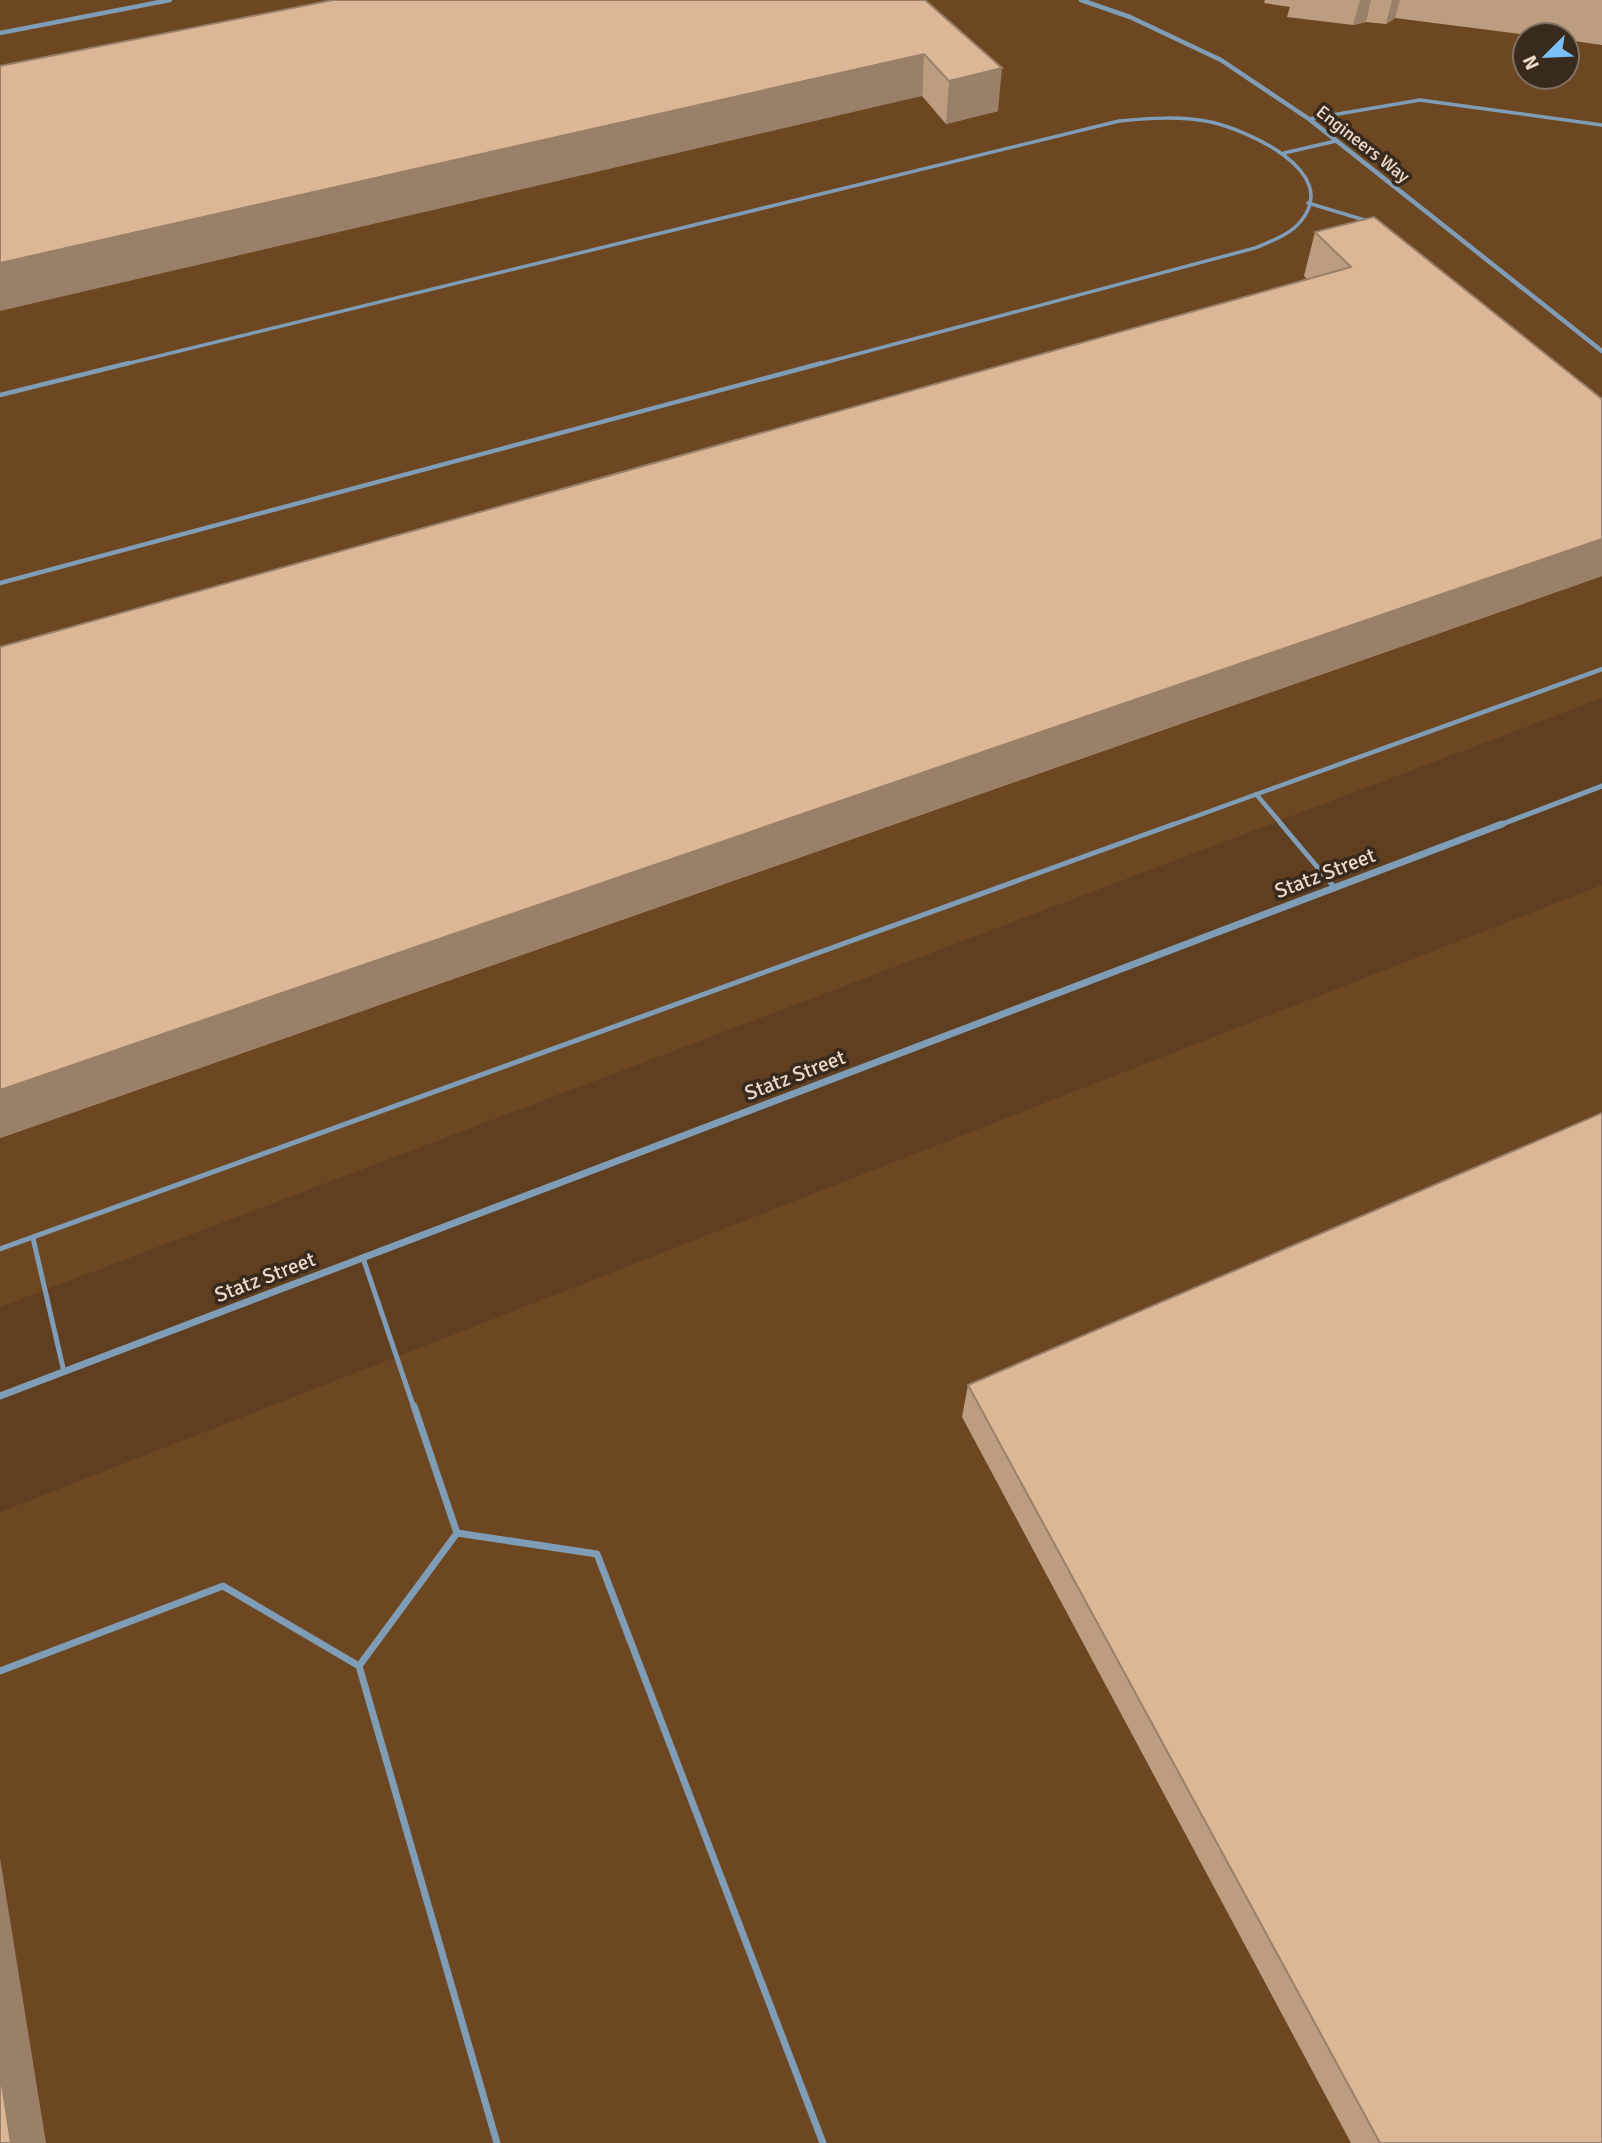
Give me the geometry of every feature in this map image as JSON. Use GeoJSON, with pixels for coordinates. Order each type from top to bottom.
{"type":"FeatureCollection","features":[{"type":"Feature","properties":{"kind":"street"},"geometry":{"type":"LineString","coordinates":[[0,33],[170,0]]}},
{"type":"Feature","properties":{"kind":"street","name":"Engineers Way"},"geometry":{"type":"LineString","coordinates":[[1081,0],[1130,17],[1221,60],[1309,119],[1602,351]]}},
{"type":"Feature","properties":{"kind":"street","name":"Statz Street"},"geometry":{"type":"LineString","coordinates":[[0,1396],[1602,786]]}},
{"type":"Feature","properties":{"kind":"lane"},"geometry":{"type":"LineString","coordinates":[[1309,119],[1420,100],[1602,125]]}},
{"type":"Feature","properties":{"kind":"lane"},"geometry":{"type":"LineString","coordinates":[[0,395],[1119,121],[1153,118],[1200,120],[1236,130],[1284,153],[1304,172],[1312,191],[1304,219],[1288,233],[1255,248],[0,583]]}},
{"type":"Feature","properties":{"kind":"lane"},"geometry":{"type":"LineString","coordinates":[[1284,153],[1336,141]]}},
{"type":"Feature","properties":{"kind":"lane"},"geometry":{"type":"LineString","coordinates":[[1308,203],[1361,218],[1382,228]]}},
{"type":"Feature","properties":{"kind":"lane"},"geometry":{"type":"LineString","coordinates":[[0,1250],[1602,668]]}},
{"type":"Feature","properties":{"kind":"lane"},"geometry":{"type":"LineString","coordinates":[[1256,794],[1335,888]]}},
{"type":"Feature","properties":{"kind":"lane"},"geometry":{"type":"LineString","coordinates":[[33,1238],[64,1372]]}},
{"type":"Feature","properties":{"kind":"lane"},"geometry":{"type":"LineString","coordinates":[[363,1258],[457,1533]]}},
{"type":"Feature","properties":{"kind":"lane"},"geometry":{"type":"LineString","coordinates":[[359,1666],[457,1533]]}},
{"type":"Feature","properties":{"kind":"lane"},"geometry":{"type":"LineString","coordinates":[[457,1533],[597,1554],[823,2143]]}},
{"type":"Feature","properties":{"kind":"lane"},"geometry":{"type":"LineString","coordinates":[[0,1671],[223,1586],[359,1666],[497,2143]]}},
{"type":"Feature","properties":{"kind":"shaded area"},"geometry":{"type":"Polygon","coordinates":[[[0,0],[1602,0],[1602,698],[0,1307],[0,0]]]}},
{"type":"Feature","properties":{"kind":"shaded area"},"geometry":{"type":"Polygon","coordinates":[[[1602,885],[1602,2143],[0,2143],[0,1512],[1602,885]]]}},
{"type":"Feature","properties":{"kind":"building"},"geometry":{"type":"Polygon","coordinates":[[[333,0],[925,0],[1002,68],[949,81],[924,54],[0,263],[0,66],[333,0]]]}},
{"type":"Feature","properties":{"kind":"building"},"geometry":{"type":"Polygon","coordinates":[[[1374,217],[1602,399],[1602,539],[0,1090],[0,647],[1351,267],[1315,232],[1374,217]]]}},
{"type":"Feature","properties":{"kind":"building"},"geometry":{"type":"Polygon","coordinates":[[[1602,1113],[1602,2143],[1380,2143],[968,1385],[1602,1113]]]}},
{"type":"Feature","properties":{"kind":"building"},"geometry":{"type":"Polygon","coordinates":[[[0,2072],[11,2143],[0,2143],[0,2072]]]}}]}
